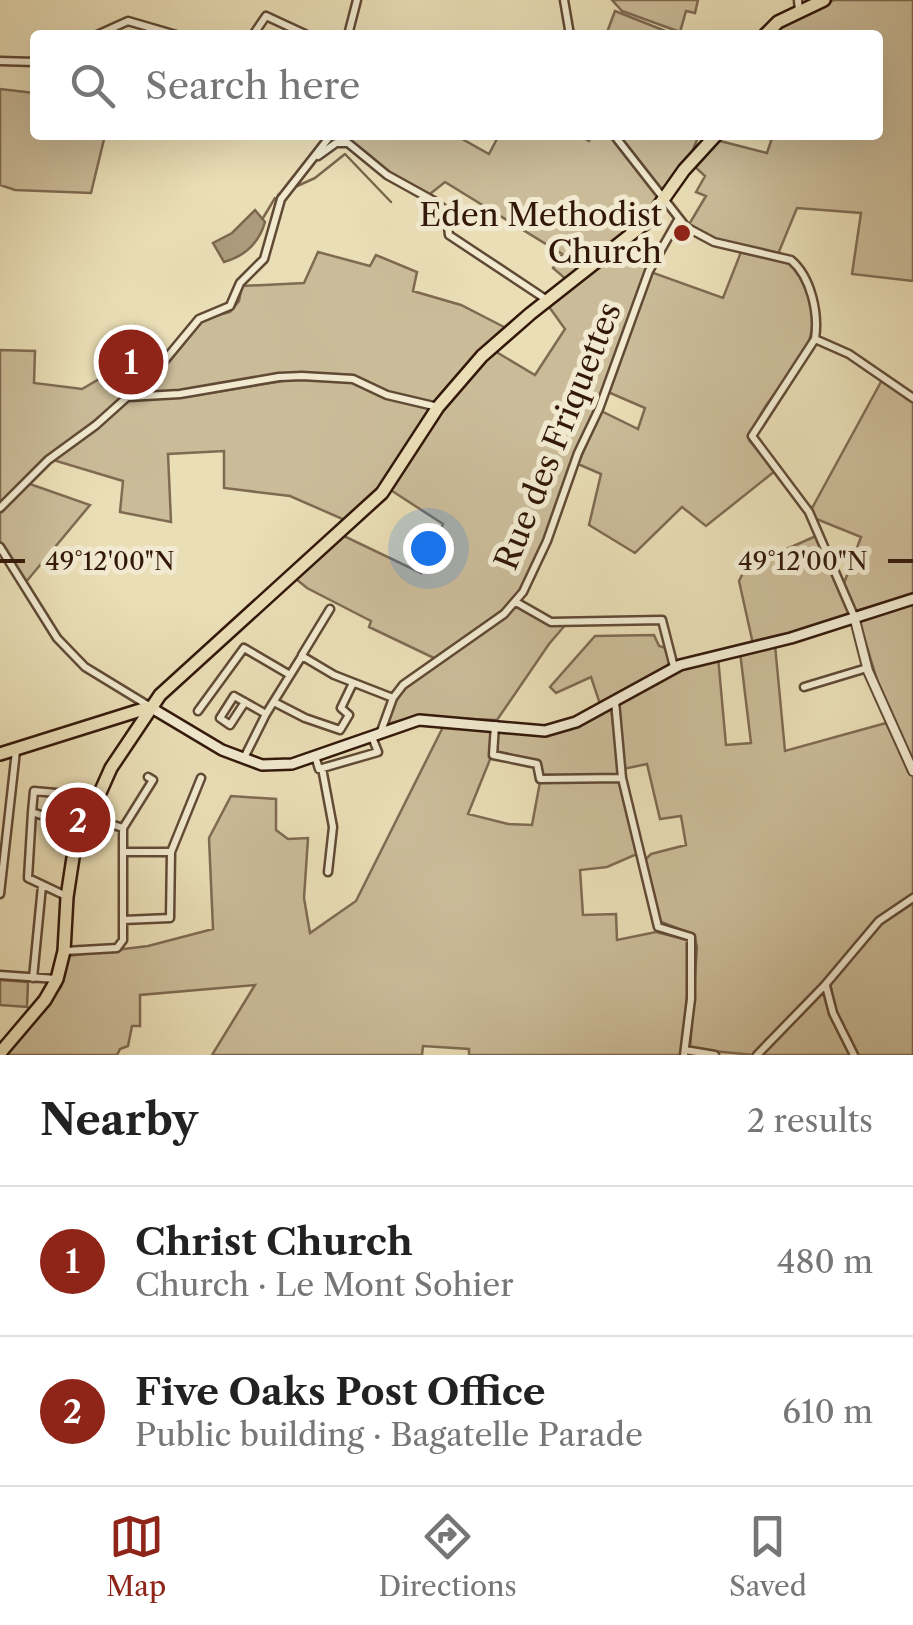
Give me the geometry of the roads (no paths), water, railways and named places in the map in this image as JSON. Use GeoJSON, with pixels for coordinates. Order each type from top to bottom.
{"type":"FeatureCollection","features":[{"type":"Feature","properties":{"kind":"main road"},"geometry":{"type":"LineString","coordinates":[[769,30],[798,6],[824,0]]}},
{"type":"Feature","properties":{"kind":"main road"},"geometry":{"type":"LineString","coordinates":[[0,754],[138,715],[150,707],[382,493],[438,407],[482,356],[648,221],[684,170],[711,140]]}},
{"type":"Feature","properties":{"kind":"main road"},"geometry":{"type":"LineString","coordinates":[[150,707],[243,760],[276,766],[419,720],[554,730],[576,722],[674,667],[790,638],[913,599]]}},
{"type":"Feature","properties":{"kind":"main road"},"geometry":{"type":"LineString","coordinates":[[0,1052],[58,980],[74,852],[138,715]]}},
{"type":"Feature","properties":{"kind":"street"},"geometry":{"type":"LineString","coordinates":[[349,30],[357,0]]}},
{"type":"Feature","properties":{"kind":"street"},"geometry":{"type":"LineString","coordinates":[[564,0],[569,30]]}},
{"type":"Feature","properties":{"kind":"street"},"geometry":{"type":"LineString","coordinates":[[256,30],[266,16],[296,30]]}},
{"type":"Feature","properties":{"kind":"street"},"geometry":{"type":"LineString","coordinates":[[108,30],[128,21],[159,30]]}},
{"type":"Feature","properties":{"kind":"street"},"geometry":{"type":"LineString","coordinates":[[0,61],[30,62]]}},
{"type":"Feature","properties":{"kind":"street"},"geometry":{"type":"LineString","coordinates":[[0,508],[48,460],[96,425],[155,372],[199,319],[230,306],[240,283],[264,259],[281,199],[327,140]]}},
{"type":"Feature","properties":{"kind":"street"},"geometry":{"type":"LineString","coordinates":[[618,140],[678,220],[714,242],[791,260],[800,267],[815,310],[815,339],[752,436],[809,512],[854,616],[867,668],[913,771]]}},
{"type":"Feature","properties":{"kind":"street"},"geometry":{"type":"LineString","coordinates":[[316,156],[324,155],[336,143],[350,144],[387,175],[438,204],[447,216],[449,235],[548,300]]}},
{"type":"Feature","properties":{"kind":"street","name":"Rue des Friquettes"},"geometry":{"type":"LineString","coordinates":[[376,736],[393,698],[404,685],[516,602],[547,541],[649,271],[678,220]]}},
{"type":"Feature","properties":{"kind":"street"},"geometry":{"type":"LineString","coordinates":[[815,339],[849,354],[913,398]]}},
{"type":"Feature","properties":{"kind":"street"},"geometry":{"type":"LineString","coordinates":[[126,397],[180,394],[302,376],[353,379],[387,395],[438,407]]}},
{"type":"Feature","properties":{"kind":"street"},"geometry":{"type":"LineString","coordinates":[[0,547],[58,638],[85,668],[150,707]]}},
{"type":"Feature","properties":{"kind":"street"},"geometry":{"type":"LineString","coordinates":[[516,602],[550,622],[662,620],[674,667]]}},
{"type":"Feature","properties":{"kind":"street"},"geometry":{"type":"LineString","coordinates":[[243,760],[266,714],[330,609]]}},
{"type":"Feature","properties":{"kind":"street"},"geometry":{"type":"LineString","coordinates":[[198,711],[244,648],[290,674]]}},
{"type":"Feature","properties":{"kind":"street"},"geometry":{"type":"LineString","coordinates":[[302,656],[353,683],[393,698]]}},
{"type":"Feature","properties":{"kind":"street"},"geometry":{"type":"LineString","coordinates":[[804,688],[867,668]]}},
{"type":"Feature","properties":{"kind":"street"},"geometry":{"type":"LineString","coordinates":[[274,702],[340,730],[349,716],[341,708],[353,683]]}},
{"type":"Feature","properties":{"kind":"street"},"geometry":{"type":"LineString","coordinates":[[245,702],[230,725],[220,718],[234,696],[245,702],[266,714]]}},
{"type":"Feature","properties":{"kind":"street"},"geometry":{"type":"LineString","coordinates":[[614,700],[622,778],[658,927],[691,937],[692,999],[685,1053],[716,1055]]}},
{"type":"Feature","properties":{"kind":"street"},"geometry":{"type":"LineString","coordinates":[[495,724],[493,754],[536,764],[540,779],[622,778]]}},
{"type":"Feature","properties":{"kind":"street"},"geometry":{"type":"LineString","coordinates":[[315,756],[319,769],[378,752],[376,736]]}},
{"type":"Feature","properties":{"kind":"street"},"geometry":{"type":"LineString","coordinates":[[348,749],[352,759]]}},
{"type":"Feature","properties":{"kind":"street"},"geometry":{"type":"LineString","coordinates":[[0,894],[4,815],[16,750]]}},
{"type":"Feature","properties":{"kind":"street"},"geometry":{"type":"LineString","coordinates":[[322,768],[333,827],[328,872]]}},
{"type":"Feature","properties":{"kind":"street"},"geometry":{"type":"LineString","coordinates":[[64,951],[117,948],[122,940],[124,828],[153,780],[148,777]]}},
{"type":"Feature","properties":{"kind":"street"},"geometry":{"type":"LineString","coordinates":[[123,920],[170,918],[171,852],[201,778]]}},
{"type":"Feature","properties":{"kind":"street"},"geometry":{"type":"LineString","coordinates":[[66,896],[28,878],[34,791],[78,794],[70,824]]}},
{"type":"Feature","properties":{"kind":"street"},"geometry":{"type":"LineString","coordinates":[[32,812],[70,824],[102,821],[124,828]]}},
{"type":"Feature","properties":{"kind":"street"},"geometry":{"type":"LineString","coordinates":[[123,852],[171,852]]}},
{"type":"Feature","properties":{"kind":"street"},"geometry":{"type":"LineString","coordinates":[[32,978],[42,886]]}},
{"type":"Feature","properties":{"kind":"street"},"geometry":{"type":"LineString","coordinates":[[757,1055],[886,914],[913,898]]}},
{"type":"Feature","properties":{"kind":"street"},"geometry":{"type":"LineString","coordinates":[[0,975],[58,980]]}},
{"type":"Feature","properties":{"kind":"street"},"geometry":{"type":"LineString","coordinates":[[825,985],[833,1013],[854,1055]]}},
{"type":"Feature","properties":{"kind":"waterway"},"geometry":{"type":"LineString","coordinates":[[295,187],[315,178],[345,154],[391,202]]}},
{"type":"Feature","properties":{"kind":"waterway"},"geometry":{"type":"LineString","coordinates":[[278,195],[285,190]]}},
{"type":"Feature","properties":{"kind":"waterway"},"geometry":{"type":"LineString","coordinates":[[263,218],[275,198]]}},
{"type":"Feature","properties":{"kind":"place","name":"Eden Methodist Church"},"geometry":{"type":"Point","coordinates":[682,233]}},
{"type":"Feature","properties":{"kind":"place","name":"Christ Church"},"geometry":{"type":"Point","coordinates":[131,362]}},
{"type":"Feature","properties":{"kind":"place","name":"Five Oaks Post Office"},"geometry":{"type":"Point","coordinates":[78,820]}}]}
